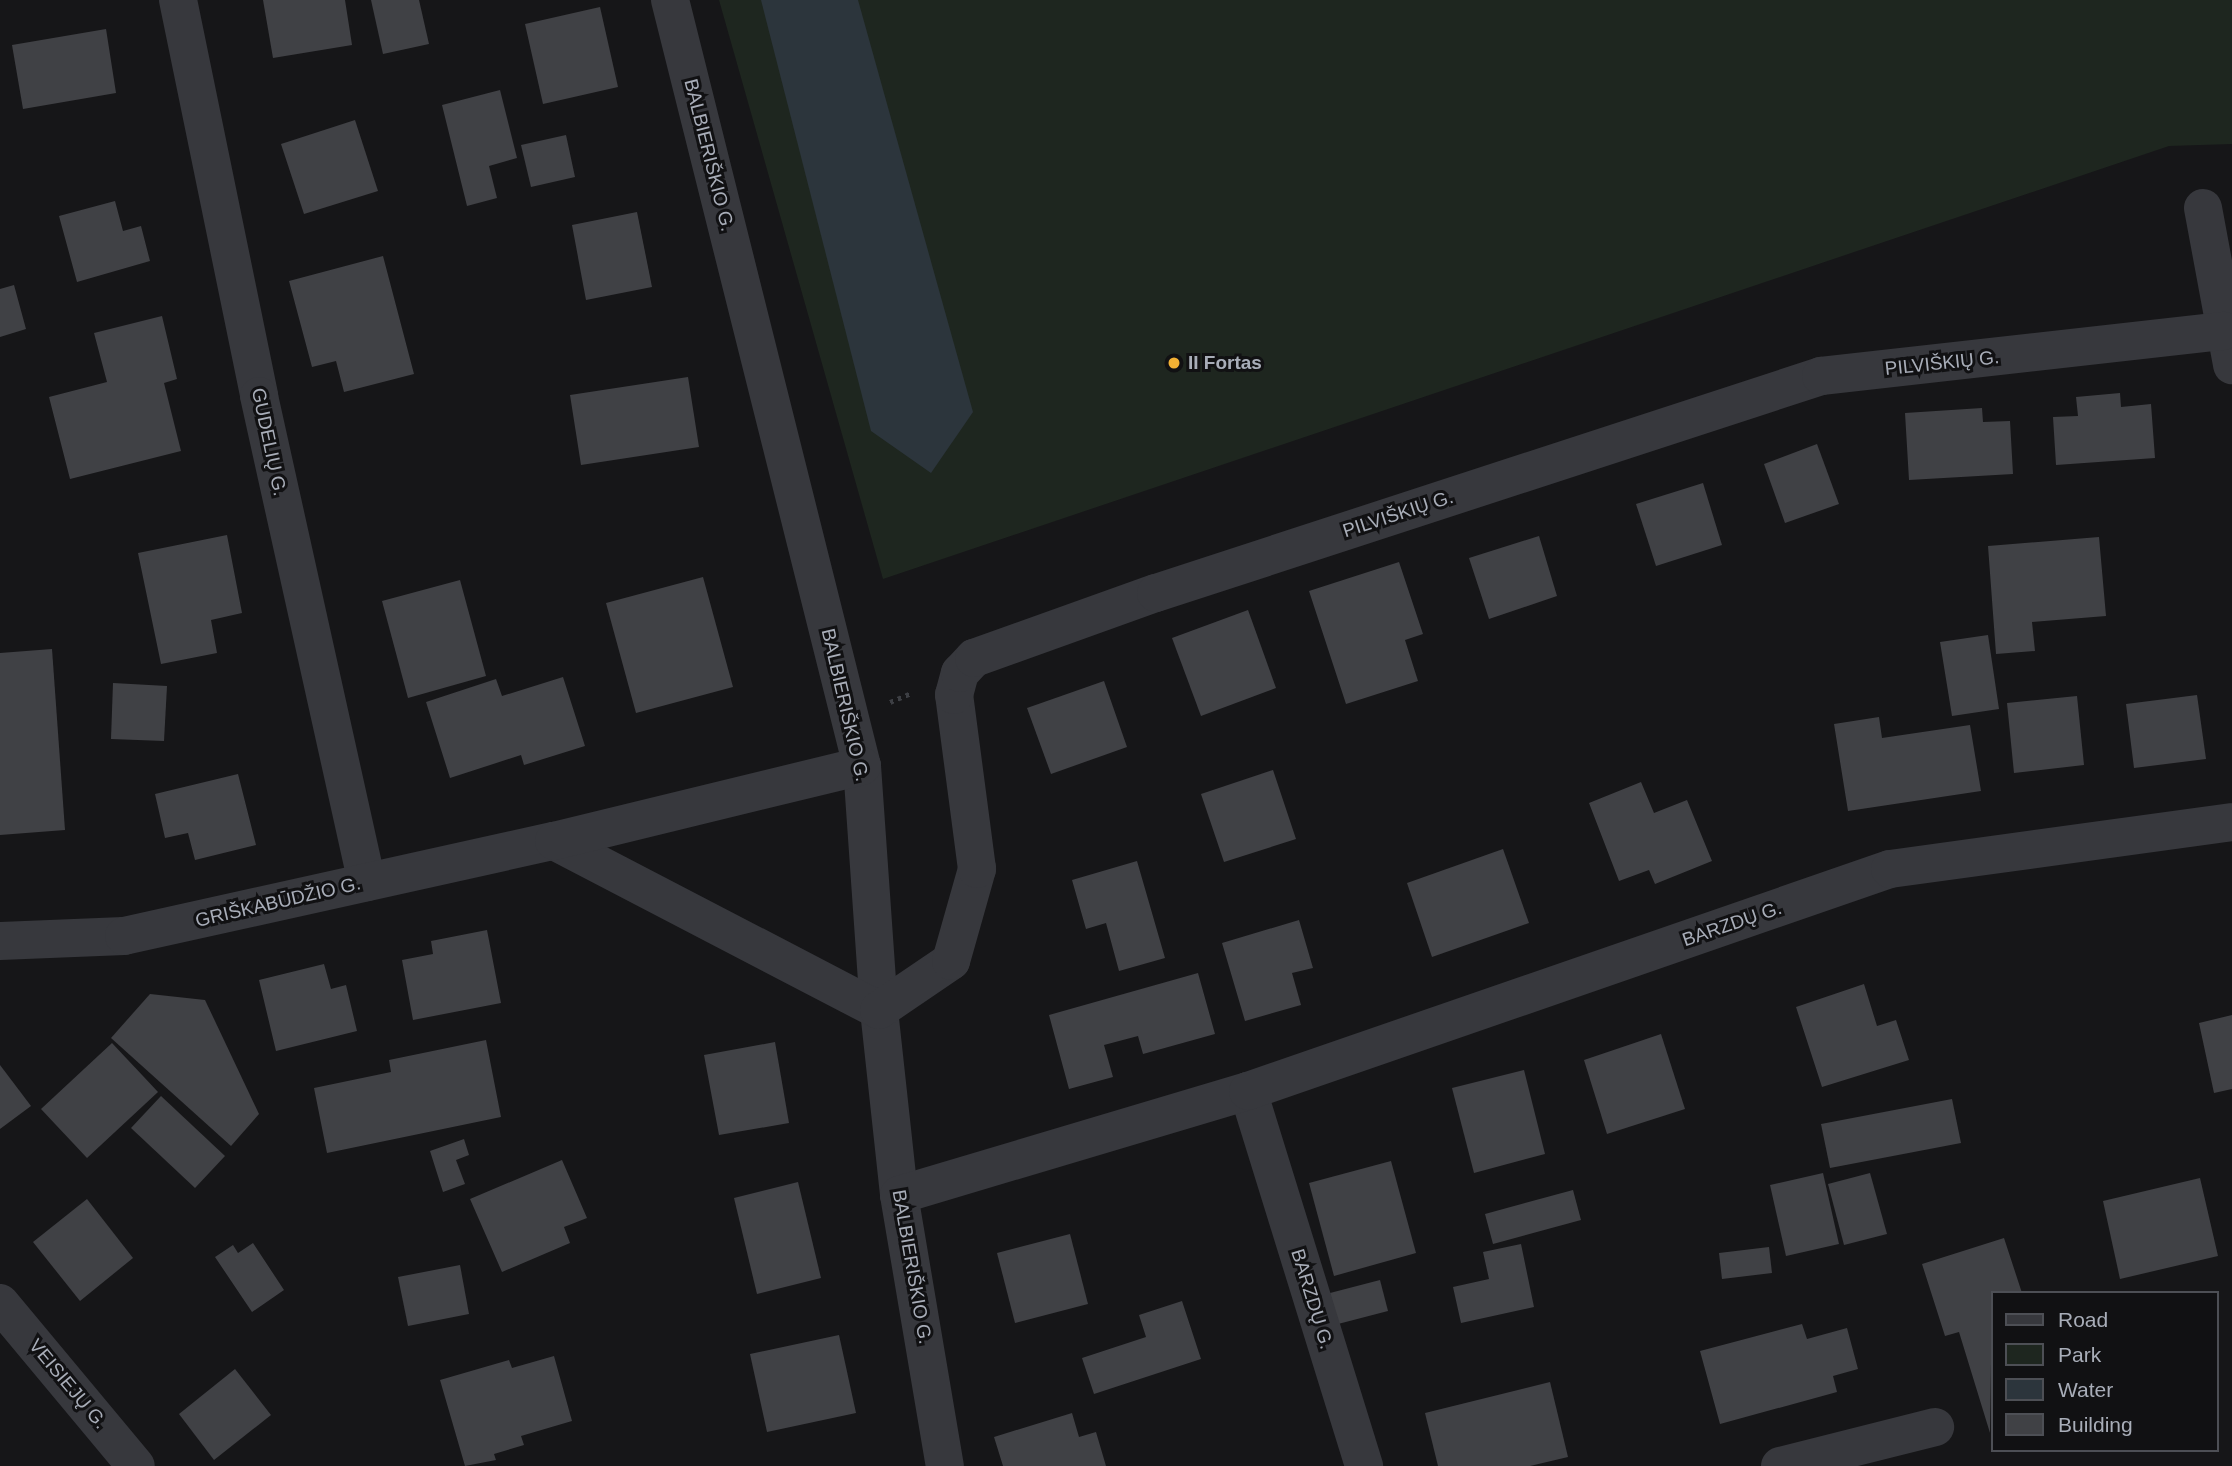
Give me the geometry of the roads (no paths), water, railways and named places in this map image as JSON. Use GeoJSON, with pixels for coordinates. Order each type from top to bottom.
{"type":"FeatureCollection","features":[{"type":"Feature","properties":{"kind":"street","name":"GUDELIŲ G."},"geometry":{"type":"LineString","coordinates":[[178,0],[259,396],[367,882]]}},
{"type":"Feature","properties":{"kind":"street","name":"BALBIERIŠKIO G."},"geometry":{"type":"LineString","coordinates":[[670,0],[862,766],[879,1010],[899,1195],[945,1466]]}},
{"type":"Feature","properties":{"kind":"street","name":"PILVIŠKIŲ G."},"geometry":{"type":"LineString","coordinates":[[879,1010],[951,961],[977,869],[954,695],[960,673],[974,657],[1156,593],[1821,376],[2227,348],[2203,208]]}},
{"type":"Feature","properties":{"kind":"street","name":"GRIŠKABŪDŽIO G."},"geometry":{"type":"LineString","coordinates":[[0,941],[124,936],[554,841],[862,766]]}},
{"type":"Feature","properties":{"kind":"street","name":"BARZDŲ G."},"geometry":{"type":"LineString","coordinates":[[899,1195],[1248,1091],[1890,869],[2232,822]]}},
{"type":"Feature","properties":{"kind":"street"},"geometry":{"type":"LineString","coordinates":[[554,841],[879,1010]]}},
{"type":"Feature","properties":{"kind":"street","name":"BARZDŲ G."},"geometry":{"type":"LineString","coordinates":[[1248,1091],[1364,1466]]}},
{"type":"Feature","properties":{"kind":"street","name":"VEISIEJŲ G."},"geometry":{"type":"LineString","coordinates":[[0,1303],[136,1466]]}},
{"type":"Feature","properties":{"kind":"street"},"geometry":{"type":"LineString","coordinates":[[1780,1466],[1935,1427]]}},
{"type":"Feature","properties":{"kind":"water"},"geometry":{"type":"Polygon","coordinates":[[[761,0],[858,0],[973,412],[931,473],[871,431],[761,0]]]}},
{"type":"Feature","properties":{"kind":"place","name":"II Fortas"},"geometry":{"type":"Point","coordinates":[1174,363]}}]}
